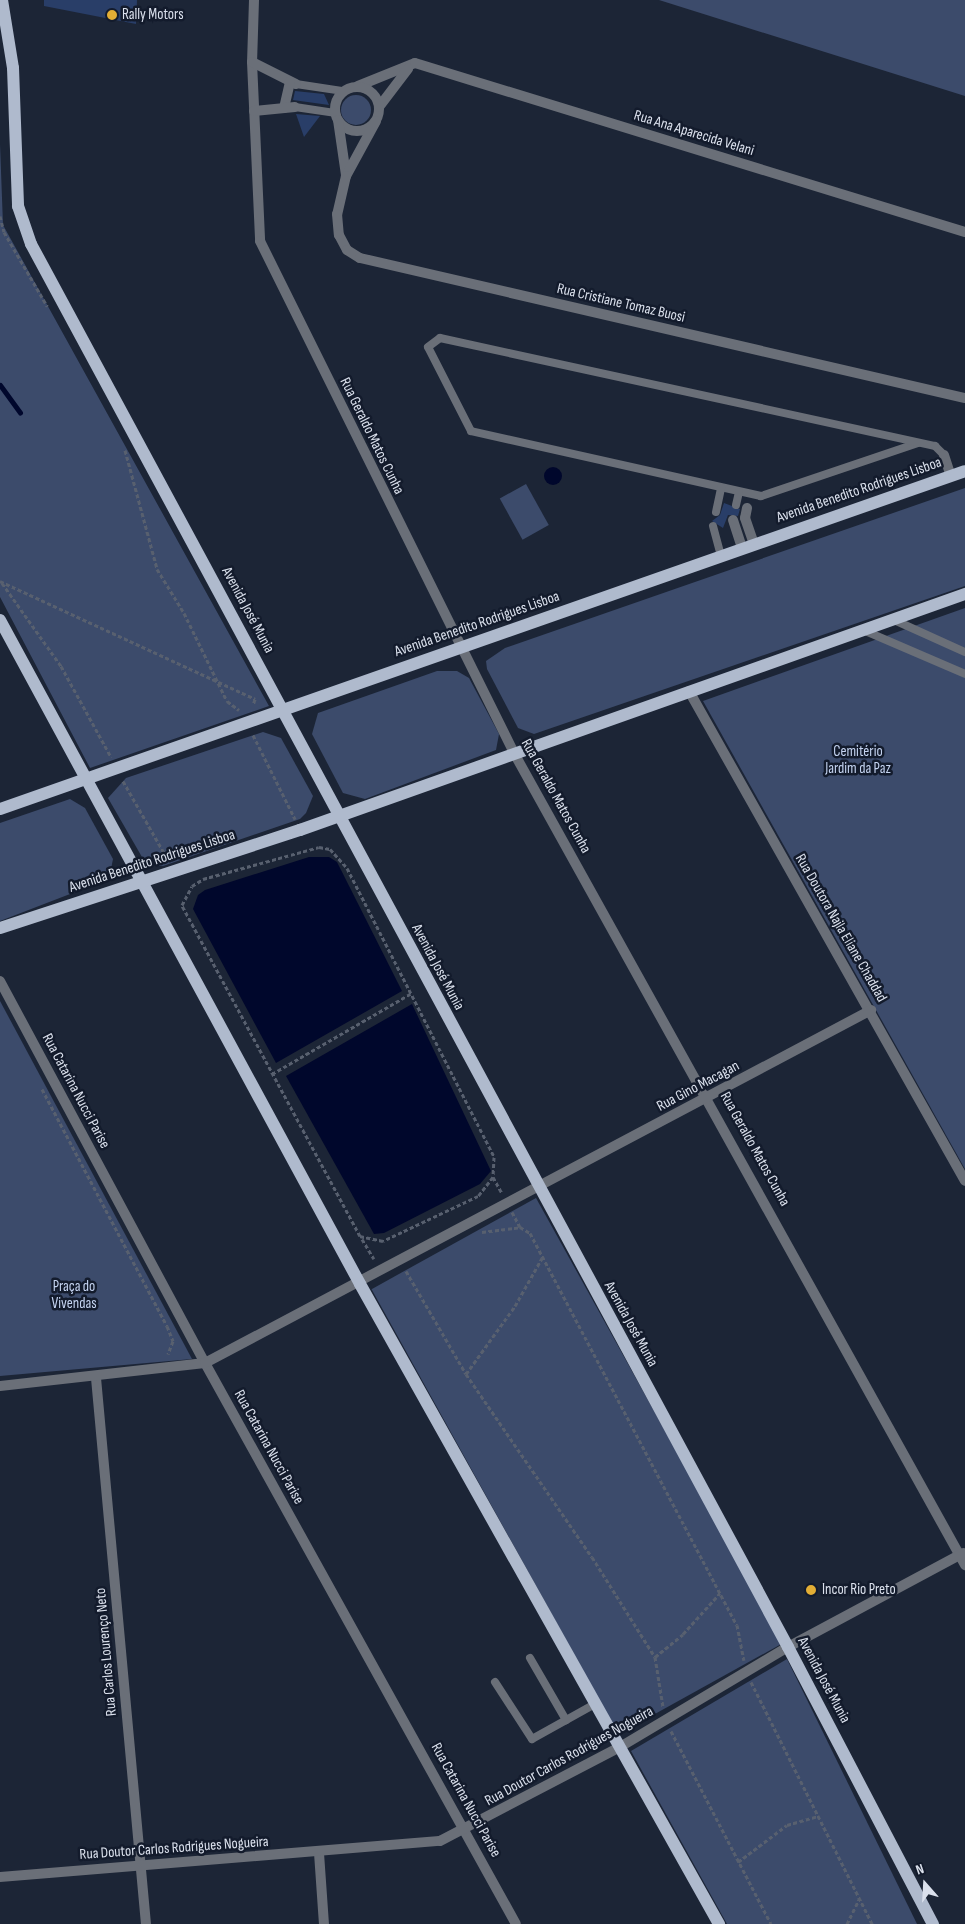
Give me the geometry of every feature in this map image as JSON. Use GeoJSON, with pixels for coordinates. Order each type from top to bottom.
{"type":"FeatureCollection","features":[{"type":"Feature","properties":{"kind":"main road","name":"Avenida José Munia"},"geometry":{"type":"LineString","coordinates":[[2,0],[13,68],[18,206],[31,244],[536,1185],[788,1646],[933,1924]]}},
{"type":"Feature","properties":{"kind":"main road","name":"Avenida Benedito Rodrigues Lisboa"},"geometry":{"type":"LineString","coordinates":[[0,809],[84,779],[113,762],[245,717],[282,710],[965,471]]}},
{"type":"Feature","properties":{"kind":"main road","name":"Avenida Benedito Rodrigues Lisboa"},"geometry":{"type":"LineString","coordinates":[[0,928],[300,830],[965,594]]}},
{"type":"Feature","properties":{"kind":"main road"},"geometry":{"type":"LineString","coordinates":[[0,620],[139,883],[360,1284],[719,1924]]}},
{"type":"Feature","properties":{"kind":"street","name":"Rua Geraldo Matos Cunha"},"geometry":{"type":"LineString","coordinates":[[254,0],[252,62],[260,241],[459,648],[514,753],[710,1098],[962,1554],[965,1566]]}},
{"type":"Feature","properties":{"kind":"street"},"geometry":{"type":"LineString","coordinates":[[252,62],[293,83],[284,108]]}},
{"type":"Feature","properties":{"kind":"street"},"geometry":{"type":"LineString","coordinates":[[415,63],[393,84],[379,107],[376,121],[369,127],[352,130],[337,116],[343,91],[415,63]]}},
{"type":"Feature","properties":{"kind":"street","name":"Rua Ana Aparecida Velani"},"geometry":{"type":"LineString","coordinates":[[415,63],[965,232]]}},
{"type":"Feature","properties":{"kind":"street"},"geometry":{"type":"LineString","coordinates":[[358,86],[373,93],[379,107]]}},
{"type":"Feature","properties":{"kind":"street"},"geometry":{"type":"LineString","coordinates":[[254,111],[295,107]]}},
{"type":"Feature","properties":{"kind":"street","name":"Rua Cristiane Tomaz Buosi"},"geometry":{"type":"LineString","coordinates":[[337,116],[346,176]]}},
{"type":"Feature","properties":{"kind":"street","name":"Rua Cristiane Tomaz Buosi"},"geometry":{"type":"LineString","coordinates":[[376,121],[346,176],[337,214],[339,236],[347,250],[360,258],[965,398]]}},
{"type":"Feature","properties":{"kind":"street"},"geometry":{"type":"LineString","coordinates":[[944,455],[951,476]]}},
{"type":"Feature","properties":{"kind":"street"},"geometry":{"type":"LineString","coordinates":[[747,508],[745,518],[748,546]]}},
{"type":"Feature","properties":{"kind":"street"},"geometry":{"type":"LineString","coordinates":[[734,520],[748,546]]}},
{"type":"Feature","properties":{"kind":"street","name":"Rua Doutora Najla Eliane Chaddad"},"geometry":{"type":"LineString","coordinates":[[689,691],[871,1010],[965,1181]]}},
{"type":"Feature","properties":{"kind":"street","name":"Rua Catarina Nucci Parise"},"geometry":{"type":"LineString","coordinates":[[0,981],[205,1363],[516,1924]]}},
{"type":"Feature","properties":{"kind":"street","name":"Rua Gino Macagan"},"geometry":{"type":"LineString","coordinates":[[0,1386],[96,1378],[205,1363],[360,1284],[536,1185],[710,1098],[871,1010]]}},
{"type":"Feature","properties":{"kind":"street","name":"Rua Carlos Lourenço Neto"},"geometry":{"type":"LineString","coordinates":[[96,1378],[146,1924]]}},
{"type":"Feature","properties":{"kind":"street","name":"Rua Doutor Carlos Rodrigues Nogueira"},"geometry":{"type":"LineString","coordinates":[[0,1877],[319,1853],[440,1840],[465,1829],[620,1747],[788,1646],[962,1554]]}},
{"type":"Feature","properties":{"kind":"street"},"geometry":{"type":"LineString","coordinates":[[319,1853],[324,1924]]}},
{"type":"Feature","properties":{"kind":"lane"},"geometry":{"type":"LineString","coordinates":[[293,83],[343,91]]}},
{"type":"Feature","properties":{"kind":"lane"},"geometry":{"type":"LineString","coordinates":[[295,107],[337,116]]}},
{"type":"Feature","properties":{"kind":"lane"},"geometry":{"type":"LineString","coordinates":[[918,443],[761,496],[739,492],[471,431],[429,344],[440,338],[885,435],[941,448],[944,455]]}},
{"type":"Feature","properties":{"kind":"lane"},"geometry":{"type":"LineString","coordinates":[[885,435],[891,443],[887,454]]}},
{"type":"Feature","properties":{"kind":"lane"},"geometry":{"type":"LineString","coordinates":[[716,512],[721,488]]}},
{"type":"Feature","properties":{"kind":"lane"},"geometry":{"type":"LineString","coordinates":[[736,505],[739,492]]}},
{"type":"Feature","properties":{"kind":"lane"},"geometry":{"type":"LineString","coordinates":[[747,508],[749,494]]}},
{"type":"Feature","properties":{"kind":"lane"},"geometry":{"type":"LineString","coordinates":[[713,526],[721,556]]}},
{"type":"Feature","properties":{"kind":"lane"},"geometry":{"type":"LineString","coordinates":[[893,619],[965,652]]}},
{"type":"Feature","properties":{"kind":"lane"},"geometry":{"type":"LineString","coordinates":[[864,630],[965,674]]}},
{"type":"Feature","properties":{"kind":"lane"},"geometry":{"type":"LineString","coordinates":[[530,1658],[566,1720]]}},
{"type":"Feature","properties":{"kind":"lane"},"geometry":{"type":"LineString","coordinates":[[495,1682],[532,1739],[595,1704]]}},
{"type":"Feature","properties":{"kind":"path"},"geometry":{"type":"LineString","coordinates":[[0,216],[4,232],[50,311]]}},
{"type":"Feature","properties":{"kind":"path"},"geometry":{"type":"LineString","coordinates":[[122,442],[157,569],[184,613],[227,701],[245,717],[300,830],[319,847],[335,853],[347,868],[410,994],[492,1145],[493,1177],[478,1196],[398,1236],[366,1241],[183,910],[187,892],[202,879],[319,847]]}},
{"type":"Feature","properties":{"kind":"path"},"geometry":{"type":"LineString","coordinates":[[0,581],[255,699],[245,717]]}},
{"type":"Feature","properties":{"kind":"path"},"geometry":{"type":"LineString","coordinates":[[0,581],[61,666],[187,892]]}},
{"type":"Feature","properties":{"kind":"path"},"geometry":{"type":"LineString","coordinates":[[233,716],[245,717]]}},
{"type":"Feature","properties":{"kind":"path"},"geometry":{"type":"LineString","coordinates":[[113,762],[120,753]]}},
{"type":"Feature","properties":{"kind":"path"},"geometry":{"type":"LineString","coordinates":[[272,1074],[410,994]]}},
{"type":"Feature","properties":{"kind":"path"},"geometry":{"type":"LineString","coordinates":[[37,1081],[171,1334],[173,1348],[164,1357]]}},
{"type":"Feature","properties":{"kind":"path"},"geometry":{"type":"LineString","coordinates":[[473,1234],[520,1226],[530,1233],[737,1625],[744,1660],[752,1684],[872,1924]]}},
{"type":"Feature","properties":{"kind":"path"},"geometry":{"type":"LineString","coordinates":[[466,1374],[515,1306],[542,1257]]}},
{"type":"Feature","properties":{"kind":"path"},"geometry":{"type":"LineString","coordinates":[[399,1275],[414,1266]]}},
{"type":"Feature","properties":{"kind":"path"},"geometry":{"type":"LineString","coordinates":[[406,1271],[466,1374],[592,1557],[655,1657],[663,1707],[670,1703]]}},
{"type":"Feature","properties":{"kind":"path"},"geometry":{"type":"LineString","coordinates":[[655,1657],[683,1634],[720,1593]]}},
{"type":"Feature","properties":{"kind":"path"},"geometry":{"type":"LineString","coordinates":[[736,1665],[744,1660]]}},
{"type":"Feature","properties":{"kind":"path"},"geometry":{"type":"LineString","coordinates":[[744,1689],[752,1684]]}},
{"type":"Feature","properties":{"kind":"path"},"geometry":{"type":"LineString","coordinates":[[678,1727],[670,1732],[770,1924]]}},
{"type":"Feature","properties":{"kind":"path"},"geometry":{"type":"LineString","coordinates":[[738,1862],[787,1825],[818,1816]]}},
{"type":"Feature","properties":{"kind":"path"},"geometry":{"type":"LineString","coordinates":[[847,1924],[859,1899]]}},
{"type":"Feature","properties":{"kind":"green space"},"geometry":{"type":"Polygon","coordinates":[[[659,0],[965,0],[965,96],[659,0]]]}},
{"type":"Feature","properties":{"kind":"green space"},"geometry":{"type":"Polygon","coordinates":[[[356,95],[367,99],[371,110],[367,121],[356,125],[345,121],[341,110],[345,99],[356,95]]]}},
{"type":"Feature","properties":{"kind":"green space"},"geometry":{"type":"Polygon","coordinates":[[[0,144],[3,225],[269,706],[90,768],[0,597],[0,144]]]}},
{"type":"Feature","properties":{"kind":"green space"},"geometry":{"type":"Polygon","coordinates":[[[526,484],[549,525],[523,540],[500,499],[526,484]]]}},
{"type":"Feature","properties":{"kind":"green space"},"geometry":{"type":"Polygon","coordinates":[[[965,488],[965,586],[534,734],[518,728],[487,669],[486,661],[505,648],[965,488]]]}},
{"type":"Feature","properties":{"kind":"green space","name":"Cemitério Jardim da Paz"},"geometry":{"type":"Polygon","coordinates":[[[965,608],[965,1169],[703,701],[965,608]]]}},
{"type":"Feature","properties":{"kind":"green space"},"geometry":{"type":"Polygon","coordinates":[[[437,671],[457,671],[469,678],[499,734],[496,750],[365,799],[343,793],[312,734],[318,713],[437,671]]]}},
{"type":"Feature","properties":{"kind":"green space"},"geometry":{"type":"Polygon","coordinates":[[[263,732],[281,738],[313,796],[306,813],[300,819],[163,866],[146,864],[108,798],[126,778],[263,732]]]}},
{"type":"Feature","properties":{"kind":"green space"},"geometry":{"type":"Polygon","coordinates":[[[70,799],[85,808],[113,859],[109,879],[0,921],[0,823],[70,799]]]}},
{"type":"Feature","properties":{"kind":"green space","name":"Praça do Vivendas"},"geometry":{"type":"Polygon","coordinates":[[[0,1001],[192,1359],[0,1376],[0,1001]]]}},
{"type":"Feature","properties":{"kind":"green space"},"geometry":{"type":"Polygon","coordinates":[[[536,1198],[783,1643],[618,1734],[372,1289],[536,1198]]]}},
{"type":"Feature","properties":{"kind":"green space"},"geometry":{"type":"Polygon","coordinates":[[[787,1659],[917,1924],[727,1924],[631,1751],[787,1659]]]}},
{"type":"Feature","properties":{"kind":"shaded area"},"geometry":{"type":"Polygon","coordinates":[[[553,467],[559,470],[562,476],[559,482],[553,485],[547,482],[544,476],[547,470],[553,467]]]}},
{"type":"Feature","properties":{"kind":"shaded area"},"geometry":{"type":"Polygon","coordinates":[[[309,857],[329,857],[337,862],[402,991],[276,1063],[193,909],[198,895],[205,890],[309,857]]]}},
{"type":"Feature","properties":{"kind":"shaded area"},"geometry":{"type":"Polygon","coordinates":[[[412,1004],[491,1171],[480,1184],[384,1233],[374,1234],[286,1076],[412,1004]]]}},
{"type":"Feature","properties":{"kind":"building","name":"Rally Motors"},"geometry":{"type":"Polygon","coordinates":[[[44,0],[137,0],[136,24],[44,6],[44,0]]]}},
{"type":"Feature","properties":{"kind":"building"},"geometry":{"type":"Polygon","coordinates":[[[295,91],[324,94],[329,105],[293,100],[295,91]]]}},
{"type":"Feature","properties":{"kind":"building"},"geometry":{"type":"Polygon","coordinates":[[[296,114],[320,116],[304,137],[296,114]]]}},
{"type":"Feature","properties":{"kind":"building"},"geometry":{"type":"Polygon","coordinates":[[[724,503],[740,509],[738,516],[728,515],[723,528],[712,521],[720,515],[724,503]]]}},
{"type":"Feature","properties":{"kind":"waterway"},"geometry":{"type":"LineString","coordinates":[[0,385],[20,413]]}},
{"type":"Feature","properties":{"kind":"place","name":"Rally Motors"},"geometry":{"type":"Point","coordinates":[112,15]}},
{"type":"Feature","properties":{"kind":"place","name":"Incor Rio Preto"},"geometry":{"type":"Point","coordinates":[811,1590]}}]}
